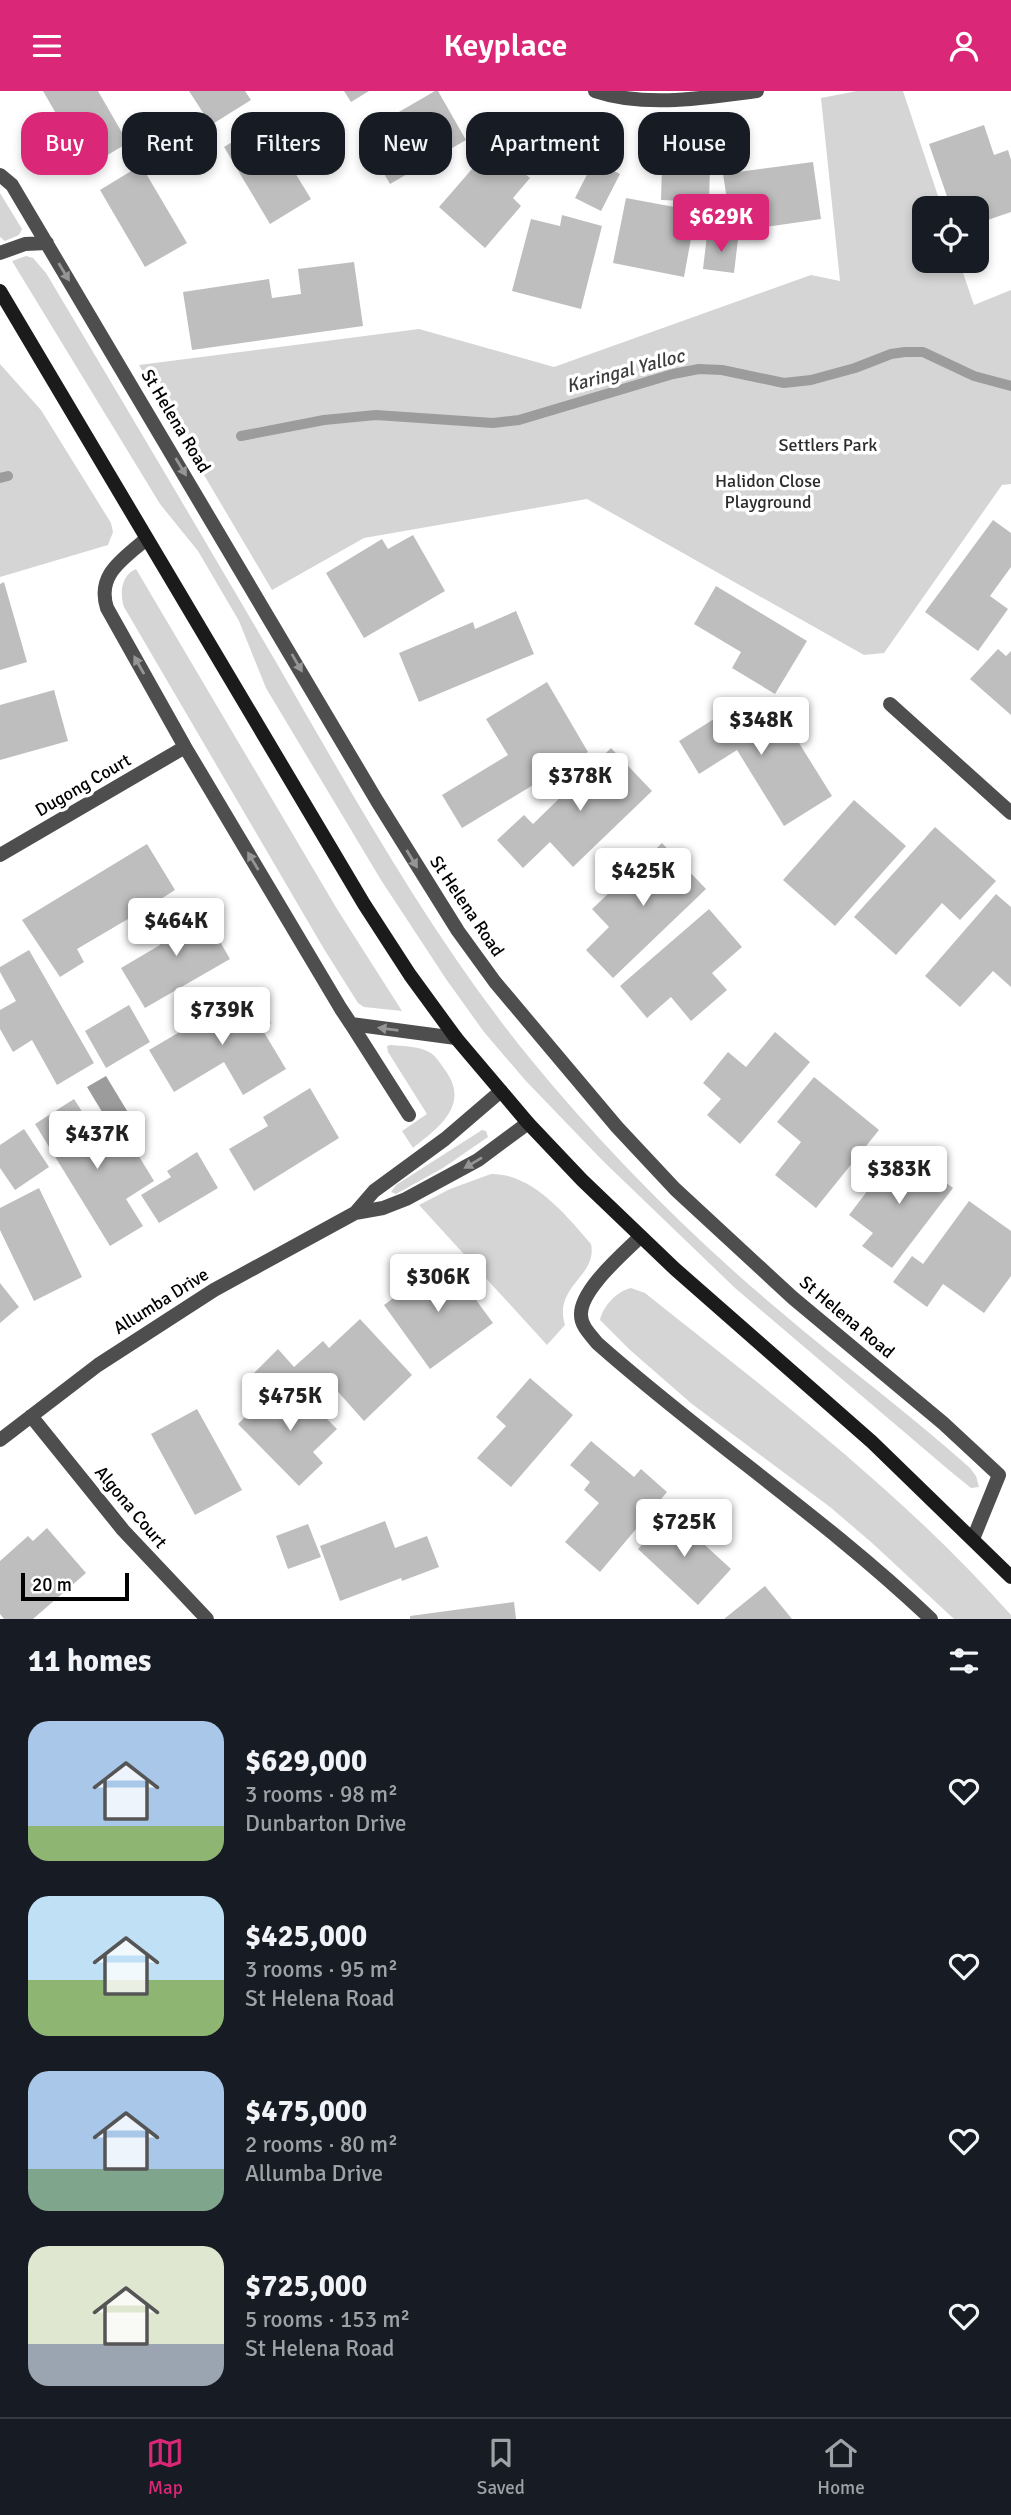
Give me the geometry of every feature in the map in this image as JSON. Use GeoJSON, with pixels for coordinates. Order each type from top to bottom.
{"type":"FeatureCollection","features":[{"type":"Feature","properties":{"kind":"main road"},"geometry":{"type":"LineString","coordinates":[[0,291],[364,904],[456,1038],[528,1123],[640,1237],[872,1442],[1011,1577]]}},
{"type":"Feature","properties":{"kind":"street"},"geometry":{"type":"LineString","coordinates":[[595,91],[638,100],[666,100],[757,91]]}},
{"type":"Feature","properties":{"kind":"street","name":"St Helena Road"},"geometry":{"type":"LineString","coordinates":[[0,175],[12,185],[47,243],[384,813],[458,931],[495,982],[600,1107],[675,1189],[793,1298],[943,1423],[1011,1488]]}},
{"type":"Feature","properties":{"kind":"street"},"geometry":{"type":"LineString","coordinates":[[0,253],[25,244],[47,243]]}},
{"type":"Feature","properties":{"kind":"street"},"geometry":{"type":"LineString","coordinates":[[146,539],[111,572],[103,597],[107,608],[185,747],[351,1024],[409,1115]]}},
{"type":"Feature","properties":{"kind":"street"},"geometry":{"type":"LineString","coordinates":[[890,704],[1011,813]]}},
{"type":"Feature","properties":{"kind":"street","name":"Dugong Court"},"geometry":{"type":"LineString","coordinates":[[0,855],[185,747]]}},
{"type":"Feature","properties":{"kind":"street"},"geometry":{"type":"LineString","coordinates":[[351,1024],[456,1038]]}},
{"type":"Feature","properties":{"kind":"street","name":"Allumba Drive"},"geometry":{"type":"LineString","coordinates":[[355,1213],[374,1191],[445,1139],[500,1091]]}},
{"type":"Feature","properties":{"kind":"street","name":"Allumba Drive"},"geometry":{"type":"LineString","coordinates":[[0,1440],[98,1365],[170,1317],[259,1264],[355,1213],[383,1208],[406,1199],[478,1160],[528,1123]]}},
{"type":"Feature","properties":{"kind":"street"},"geometry":{"type":"LineString","coordinates":[[640,1237],[597,1282],[585,1299],[580,1312],[582,1323],[588,1332],[597,1343],[662,1399],[848,1544],[931,1619]]}},
{"type":"Feature","properties":{"kind":"street","name":"Algona Court"},"geometry":{"type":"LineString","coordinates":[[31,1416],[131,1538],[207,1619]]}},
{"type":"Feature","properties":{"kind":"street"},"geometry":{"type":"LineString","coordinates":[[973,1539],[999,1475]]}},
{"type":"Feature","properties":{"kind":"green space","name":"Settlers Park"},"geometry":{"type":"Polygon","coordinates":[[[857,91],[903,91],[938,196],[912,196],[912,273],[963,273],[974,305],[1011,290],[1011,484],[1002,485],[884,653],[864,655],[587,499],[364,538],[272,590],[139,365],[419,329],[554,367],[811,275],[840,281],[821,98],[857,91]]]}},
{"type":"Feature","properties":{"kind":"green space"},"geometry":{"type":"Polygon","coordinates":[[[0,193],[22,229],[19,235],[5,241],[0,237],[0,193]]]}},
{"type":"Feature","properties":{"kind":"green space"},"geometry":{"type":"Polygon","coordinates":[[[26,256],[33,258],[46,273],[394,864],[492,1010],[557,1091],[617,1158],[681,1222],[781,1312],[970,1468],[979,1487],[971,1488],[950,1471],[735,1288],[603,1161],[525,1080],[484,1032],[381,880],[266,688],[239,621],[198,551],[160,504],[12,261],[26,256]]]}},
{"type":"Feature","properties":{"kind":"green space"},"geometry":{"type":"Polygon","coordinates":[[[0,364],[41,410],[111,523],[113,532],[108,545],[0,577],[0,364]]]}},
{"type":"Feature","properties":{"kind":"green space"},"geometry":{"type":"Polygon","coordinates":[[[136,569],[337,909],[402,1011],[364,1007],[358,1003],[324,949],[124,607],[123,585],[128,575],[136,569]]]}},
{"type":"Feature","properties":{"kind":"green space"},"geometry":{"type":"Polygon","coordinates":[[[387,1046],[414,1047],[430,1052],[452,1083],[453,1105],[448,1115],[413,1148],[402,1131],[427,1114],[388,1052],[387,1046]]]}},
{"type":"Feature","properties":{"kind":"green space"},"geometry":{"type":"Polygon","coordinates":[[[482,1130],[486,1131],[488,1137],[443,1168],[396,1194],[391,1192],[396,1185],[482,1130]]]}},
{"type":"Feature","properties":{"kind":"green space"},"geometry":{"type":"Polygon","coordinates":[[[491,1174],[520,1180],[534,1188],[559,1209],[591,1244],[588,1265],[565,1300],[565,1325],[547,1345],[419,1205],[450,1189],[491,1174]]]}},
{"type":"Feature","properties":{"kind":"green space"},"geometry":{"type":"Polygon","coordinates":[[[631,1288],[645,1293],[788,1407],[881,1486],[969,1570],[1011,1615],[1011,1619],[954,1619],[830,1507],[692,1404],[630,1350],[600,1320],[611,1300],[631,1288]]]}},
{"type":"Feature","properties":{"kind":"shaded area"},"geometry":{"type":"Polygon","coordinates":[[[106,1076],[135,1124],[116,1135],[87,1087],[106,1076]]]}},
{"type":"Feature","properties":{"kind":"building"},"geometry":{"type":"Polygon","coordinates":[[[43,91],[98,91],[122,133],[122,147],[108,155],[108,112],[55,112],[43,91]]]}},
{"type":"Feature","properties":{"kind":"building"},"geometry":{"type":"Polygon","coordinates":[[[189,91],[245,91],[251,100],[217,121],[217,112],[203,112],[189,91]]]}},
{"type":"Feature","properties":{"kind":"building"},"geometry":{"type":"Polygon","coordinates":[[[344,91],[369,91],[351,102],[344,91]]]}},
{"type":"Feature","properties":{"kind":"building"},"geometry":{"type":"Polygon","coordinates":[[[438,91],[450,112],[399,112],[438,91]]]}},
{"type":"Feature","properties":{"kind":"building"},"geometry":{"type":"Polygon","coordinates":[[[452,116],[466,140],[452,148],[452,116]]]}},
{"type":"Feature","properties":{"kind":"building"},"geometry":{"type":"Polygon","coordinates":[[[984,125],[994,155],[1008,150],[1011,160],[1011,212],[989,220],[989,196],[947,196],[929,144],[984,125]]]}},
{"type":"Feature","properties":{"kind":"building"},"geometry":{"type":"Polygon","coordinates":[[[231,143],[231,159],[224,147],[231,143]]]}},
{"type":"Feature","properties":{"kind":"building"},"geometry":{"type":"Polygon","coordinates":[[[813,162],[821,219],[732,232],[723,175],[750,175],[750,170],[813,162]]]}},
{"type":"Feature","properties":{"kind":"building"},"geometry":{"type":"Polygon","coordinates":[[[125,175],[147,175],[187,243],[145,267],[100,190],[125,175]]]}},
{"type":"Feature","properties":{"kind":"building"},"geometry":{"type":"Polygon","coordinates":[[[241,175],[296,175],[311,199],[270,224],[241,175]]]}},
{"type":"Feature","properties":{"kind":"building"},"geometry":{"type":"Polygon","coordinates":[[[385,175],[406,175],[390,184],[385,175]]]}},
{"type":"Feature","properties":{"kind":"building"},"geometry":{"type":"Polygon","coordinates":[[[467,175],[526,175],[530,178],[513,198],[521,206],[485,248],[439,207],[467,175]]]}},
{"type":"Feature","properties":{"kind":"building"},"geometry":{"type":"Polygon","coordinates":[[[587,175],[619,175],[601,211],[575,198],[587,175]]]}},
{"type":"Feature","properties":{"kind":"building"},"geometry":{"type":"Polygon","coordinates":[[[662,175],[710,175],[709,202],[661,200],[662,175]]]}},
{"type":"Feature","properties":{"kind":"building"},"geometry":{"type":"Polygon","coordinates":[[[626,198],[696,211],[684,277],[613,263],[626,198]]]}},
{"type":"Feature","properties":{"kind":"building"},"geometry":{"type":"Polygon","coordinates":[[[562,215],[602,226],[581,309],[512,291],[531,219],[560,226],[562,215]]]}},
{"type":"Feature","properties":{"kind":"building"},"geometry":{"type":"Polygon","coordinates":[[[707,235],[738,239],[734,273],[703,269],[707,235]]]}},
{"type":"Feature","properties":{"kind":"building"},"geometry":{"type":"Polygon","coordinates":[[[354,262],[363,326],[192,350],[183,292],[269,279],[272,298],[301,294],[298,269],[354,262]]]}},
{"type":"Feature","properties":{"kind":"building"},"geometry":{"type":"Polygon","coordinates":[[[993,520],[1011,533],[1011,567],[990,596],[1008,609],[978,651],[925,612],[993,520]]]}},
{"type":"Feature","properties":{"kind":"building"},"geometry":{"type":"Polygon","coordinates":[[[413,535],[445,591],[364,638],[326,573],[382,539],[388,549],[413,535]]]}},
{"type":"Feature","properties":{"kind":"building"},"geometry":{"type":"Polygon","coordinates":[[[4,582],[27,662],[0,670],[0,584],[4,582]]]}},
{"type":"Feature","properties":{"kind":"building"},"geometry":{"type":"Polygon","coordinates":[[[716,586],[807,641],[775,694],[732,668],[741,652],[694,624],[716,586]]]}},
{"type":"Feature","properties":{"kind":"building"},"geometry":{"type":"Polygon","coordinates":[[[516,611],[534,654],[419,702],[399,653],[473,622],[475,629],[516,611]]]}},
{"type":"Feature","properties":{"kind":"building"},"geometry":{"type":"Polygon","coordinates":[[[998,649],[1006,656],[1011,651],[1011,715],[970,679],[998,649]]]}},
{"type":"Feature","properties":{"kind":"building"},"geometry":{"type":"Polygon","coordinates":[[[547,682],[588,752],[462,828],[442,795],[508,755],[486,719],[547,682]]]}},
{"type":"Feature","properties":{"kind":"building"},"geometry":{"type":"Polygon","coordinates":[[[54,690],[68,741],[0,760],[0,705],[54,690]]]}},
{"type":"Feature","properties":{"kind":"building"},"geometry":{"type":"Polygon","coordinates":[[[749,697],[760,716],[776,706],[832,796],[784,826],[737,750],[699,774],[679,741],[749,697]]]}},
{"type":"Feature","properties":{"kind":"building"},"geometry":{"type":"Polygon","coordinates":[[[611,748],[652,791],[573,867],[550,842],[523,868],[497,840],[524,815],[533,824],[611,748]]]}},
{"type":"Feature","properties":{"kind":"building"},"geometry":{"type":"Polygon","coordinates":[[[854,800],[906,846],[835,926],[783,880],[854,800]]]}},
{"type":"Feature","properties":{"kind":"building"},"geometry":{"type":"Polygon","coordinates":[[[935,827],[996,881],[960,920],[942,903],[896,955],[854,917],[935,827]]]}},
{"type":"Feature","properties":{"kind":"building"},"geometry":{"type":"Polygon","coordinates":[[[662,843],[706,889],[613,978],[586,950],[609,927],[592,909],[662,843]]]}},
{"type":"Feature","properties":{"kind":"building"},"geometry":{"type":"Polygon","coordinates":[[[147,844],[175,890],[153,904],[162,919],[138,934],[128,919],[77,949],[84,962],[60,977],[22,920],[147,844]]]}},
{"type":"Feature","properties":{"kind":"building"},"geometry":{"type":"Polygon","coordinates":[[[996,894],[1011,907],[1011,987],[993,971],[960,1007],[925,976],[996,894]]]}},
{"type":"Feature","properties":{"kind":"building"},"geometry":{"type":"Polygon","coordinates":[[[200,907],[230,959],[145,1008],[121,968],[160,945],[154,934],[200,907]]]}},
{"type":"Feature","properties":{"kind":"building"},"geometry":{"type":"Polygon","coordinates":[[[709,909],[742,947],[712,973],[727,990],[691,1021],[671,997],[647,1018],[620,986],[709,909]]]}},
{"type":"Feature","properties":{"kind":"building"},"geometry":{"type":"Polygon","coordinates":[[[29,950],[94,1063],[57,1085],[32,1040],[13,1052],[0,1029],[0,1010],[16,1001],[0,972],[0,967],[29,950]]]}},
{"type":"Feature","properties":{"kind":"building"},"geometry":{"type":"Polygon","coordinates":[[[251,990],[271,1023],[262,1029],[286,1069],[243,1095],[224,1062],[174,1092],[149,1050],[251,990]]]}},
{"type":"Feature","properties":{"kind":"building"},"geometry":{"type":"Polygon","coordinates":[[[129,1005],[150,1042],[106,1068],[85,1031],[129,1005]]]}},
{"type":"Feature","properties":{"kind":"building"},"geometry":{"type":"Polygon","coordinates":[[[775,1032],[810,1062],[740,1144],[707,1115],[721,1099],[703,1083],[728,1052],[746,1067],[775,1032]]]}},
{"type":"Feature","properties":{"kind":"building"},"geometry":{"type":"Polygon","coordinates":[[[814,1077],[879,1130],[816,1208],[775,1175],[801,1142],[777,1122],[814,1077]]]}},
{"type":"Feature","properties":{"kind":"building"},"geometry":{"type":"Polygon","coordinates":[[[310,1088],[339,1138],[254,1191],[229,1149],[268,1126],[263,1117],[310,1088]]]}},
{"type":"Feature","properties":{"kind":"building"},"geometry":{"type":"Polygon","coordinates":[[[74,1099],[99,1138],[92,1143],[101,1158],[129,1140],[154,1181],[126,1199],[143,1226],[110,1246],[35,1124],[74,1099]]]}},
{"type":"Feature","properties":{"kind":"building"},"geometry":{"type":"Polygon","coordinates":[[[24,1129],[49,1167],[15,1190],[0,1168],[0,1145],[24,1129]]]}},
{"type":"Feature","properties":{"kind":"building"},"geometry":{"type":"Polygon","coordinates":[[[900,1148],[953,1188],[892,1268],[862,1246],[873,1233],[849,1215],[900,1148]]]}},
{"type":"Feature","properties":{"kind":"building"},"geometry":{"type":"Polygon","coordinates":[[[197,1152],[218,1188],[159,1223],[141,1195],[171,1177],[167,1171],[197,1152]]]}},
{"type":"Feature","properties":{"kind":"building"},"geometry":{"type":"Polygon","coordinates":[[[39,1188],[82,1277],[34,1301],[0,1230],[0,1208],[39,1188]]]}},
{"type":"Feature","properties":{"kind":"building"},"geometry":{"type":"Polygon","coordinates":[[[969,1201],[1011,1231],[1011,1276],[984,1313],[943,1284],[927,1307],[893,1282],[912,1256],[923,1264],[969,1201]]]}},
{"type":"Feature","properties":{"kind":"building"},"geometry":{"type":"Polygon","coordinates":[[[446,1259],[493,1323],[430,1369],[384,1305],[446,1259]]]}},
{"type":"Feature","properties":{"kind":"building"},"geometry":{"type":"Polygon","coordinates":[[[0,1283],[19,1307],[0,1323],[0,1283]]]}},
{"type":"Feature","properties":{"kind":"building"},"geometry":{"type":"Polygon","coordinates":[[[360,1319],[412,1375],[364,1421],[332,1385],[322,1395],[300,1373],[276,1396],[254,1373],[278,1349],[294,1367],[323,1341],[329,1348],[360,1319]]]}},
{"type":"Feature","properties":{"kind":"building"},"geometry":{"type":"Polygon","coordinates":[[[530,1378],[573,1415],[511,1487],[477,1458],[506,1426],[496,1417],[530,1378]]]}},
{"type":"Feature","properties":{"kind":"building"},"geometry":{"type":"Polygon","coordinates":[[[301,1386],[317,1403],[314,1406],[337,1429],[313,1452],[323,1463],[299,1486],[238,1424],[269,1393],[281,1405],[301,1386]]]}},
{"type":"Feature","properties":{"kind":"building"},"geometry":{"type":"Polygon","coordinates":[[[197,1409],[242,1490],[195,1515],[151,1434],[197,1409]]]}},
{"type":"Feature","properties":{"kind":"building"},"geometry":{"type":"Polygon","coordinates":[[[591,1441],[634,1477],[641,1469],[667,1492],[600,1572],[565,1542],[599,1503],[584,1490],[590,1482],[570,1465],[591,1441]]]}},
{"type":"Feature","properties":{"kind":"building"},"geometry":{"type":"Polygon","coordinates":[[[670,1513],[731,1569],[698,1605],[638,1549],[670,1513]]]}},
{"type":"Feature","properties":{"kind":"building"},"geometry":{"type":"Polygon","coordinates":[[[385,1521],[395,1548],[427,1536],[439,1567],[340,1601],[320,1546],[385,1521]]]}},
{"type":"Feature","properties":{"kind":"building"},"geometry":{"type":"Polygon","coordinates":[[[308,1524],[321,1557],[288,1569],[276,1536],[308,1524]]]}},
{"type":"Feature","properties":{"kind":"building"},"geometry":{"type":"Polygon","coordinates":[[[47,1528],[86,1573],[33,1619],[4,1619],[0,1614],[0,1561],[28,1536],[33,1541],[47,1528]]]}},
{"type":"Feature","properties":{"kind":"building"},"geometry":{"type":"Polygon","coordinates":[[[765,1586],[792,1619],[724,1619],[765,1586]]]}},
{"type":"Feature","properties":{"kind":"building"},"geometry":{"type":"Polygon","coordinates":[[[514,1602],[516,1619],[410,1619],[410,1616],[514,1602]]]}},
{"type":"Feature","properties":{"kind":"waterway","name":"Karingal Yalloc"},"geometry":{"type":"LineString","coordinates":[[241,436],[324,420],[376,415],[493,423],[519,420],[673,374],[699,369],[722,370],[784,383],[811,380],[905,352],[923,352],[974,376],[1011,386]]}},
{"type":"Feature","properties":{"kind":"waterway","name":"Karingal Yalloc"},"geometry":{"type":"LineString","coordinates":[[0,478],[8,476]]}},
{"type":"Feature","properties":{"kind":"park label","name":"Halidon Close Playground"},"geometry":{"type":"Point","coordinates":[768,492]}}]}
